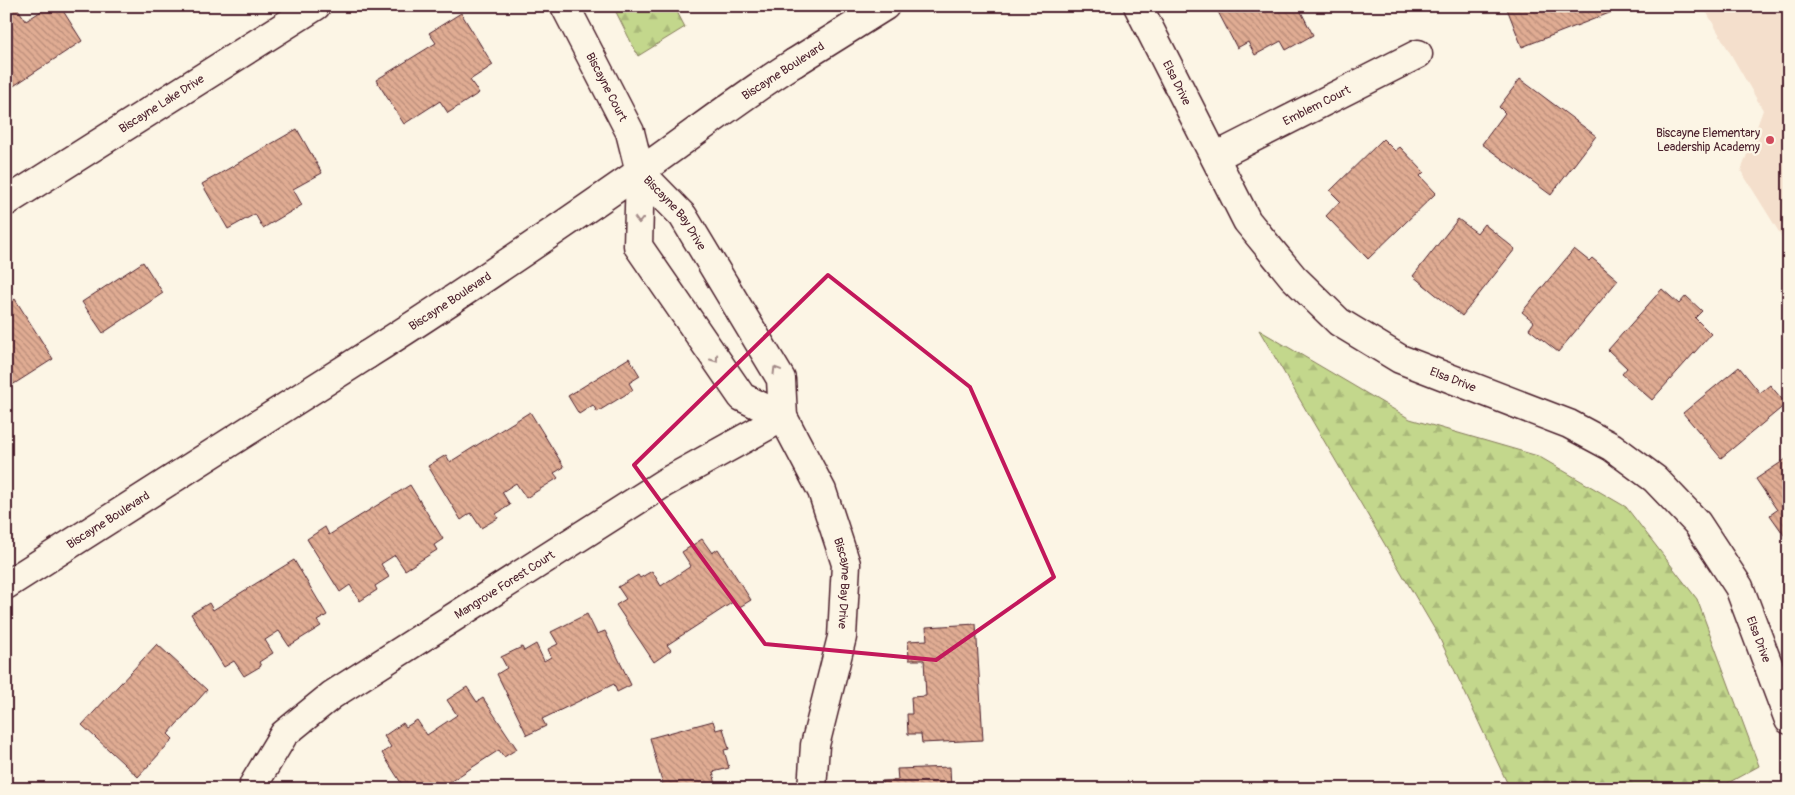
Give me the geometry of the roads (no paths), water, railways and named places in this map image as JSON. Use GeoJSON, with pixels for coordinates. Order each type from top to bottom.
{"type":"FeatureCollection","features":[{"type":"Feature","properties":{"kind":"street","name":"Biscayne Lake Drive"},"geometry":{"type":"LineString","coordinates":[[6,202],[316,6]]}},
{"type":"Feature","properties":{"kind":"street","name":"Biscayne Court"},"geometry":{"type":"LineString","coordinates":[[565,6],[630,132],[640,172]]}},
{"type":"Feature","properties":{"kind":"street","name":"Biscayne Boulevard"},"geometry":{"type":"LineString","coordinates":[[6,585],[435,312],[640,172],[755,88],[885,6]]}},
{"type":"Feature","properties":{"kind":"street","name":"Elsa Drive"},"geometry":{"type":"LineString","coordinates":[[1138,6],[1247,221],[1293,277],[1339,322],[1400,359],[1569,424],[1612,447],[1655,478],[1696,523],[1739,587],[1789,720]]}},
{"type":"Feature","properties":{"kind":"street","name":"Emblem Court"},"geometry":{"type":"LineString","coordinates":[[1215,157],[1418,54]]}},
{"type":"Feature","properties":{"kind":"street","name":"Biscayne Bay Drive"},"geometry":{"type":"LineString","coordinates":[[640,172],[638,246],[742,397],[783,417]]}},
{"type":"Feature","properties":{"kind":"street","name":"Biscayne Bay Drive"},"geometry":{"type":"LineString","coordinates":[[640,172],[683,216],[781,378],[783,417],[822,491],[846,564],[842,637],[815,745],[812,789]]}},
{"type":"Feature","properties":{"kind":"street","name":"Mangrove Forest Court"},"geometry":{"type":"LineString","coordinates":[[254,784],[284,734],[332,695],[664,483],[783,417]]}},
{"type":"Feature","properties":{"kind":"place","name":"Biscayne Elementary Leadership Academy"},"geometry":{"type":"Point","coordinates":[1770,140]}}]}
